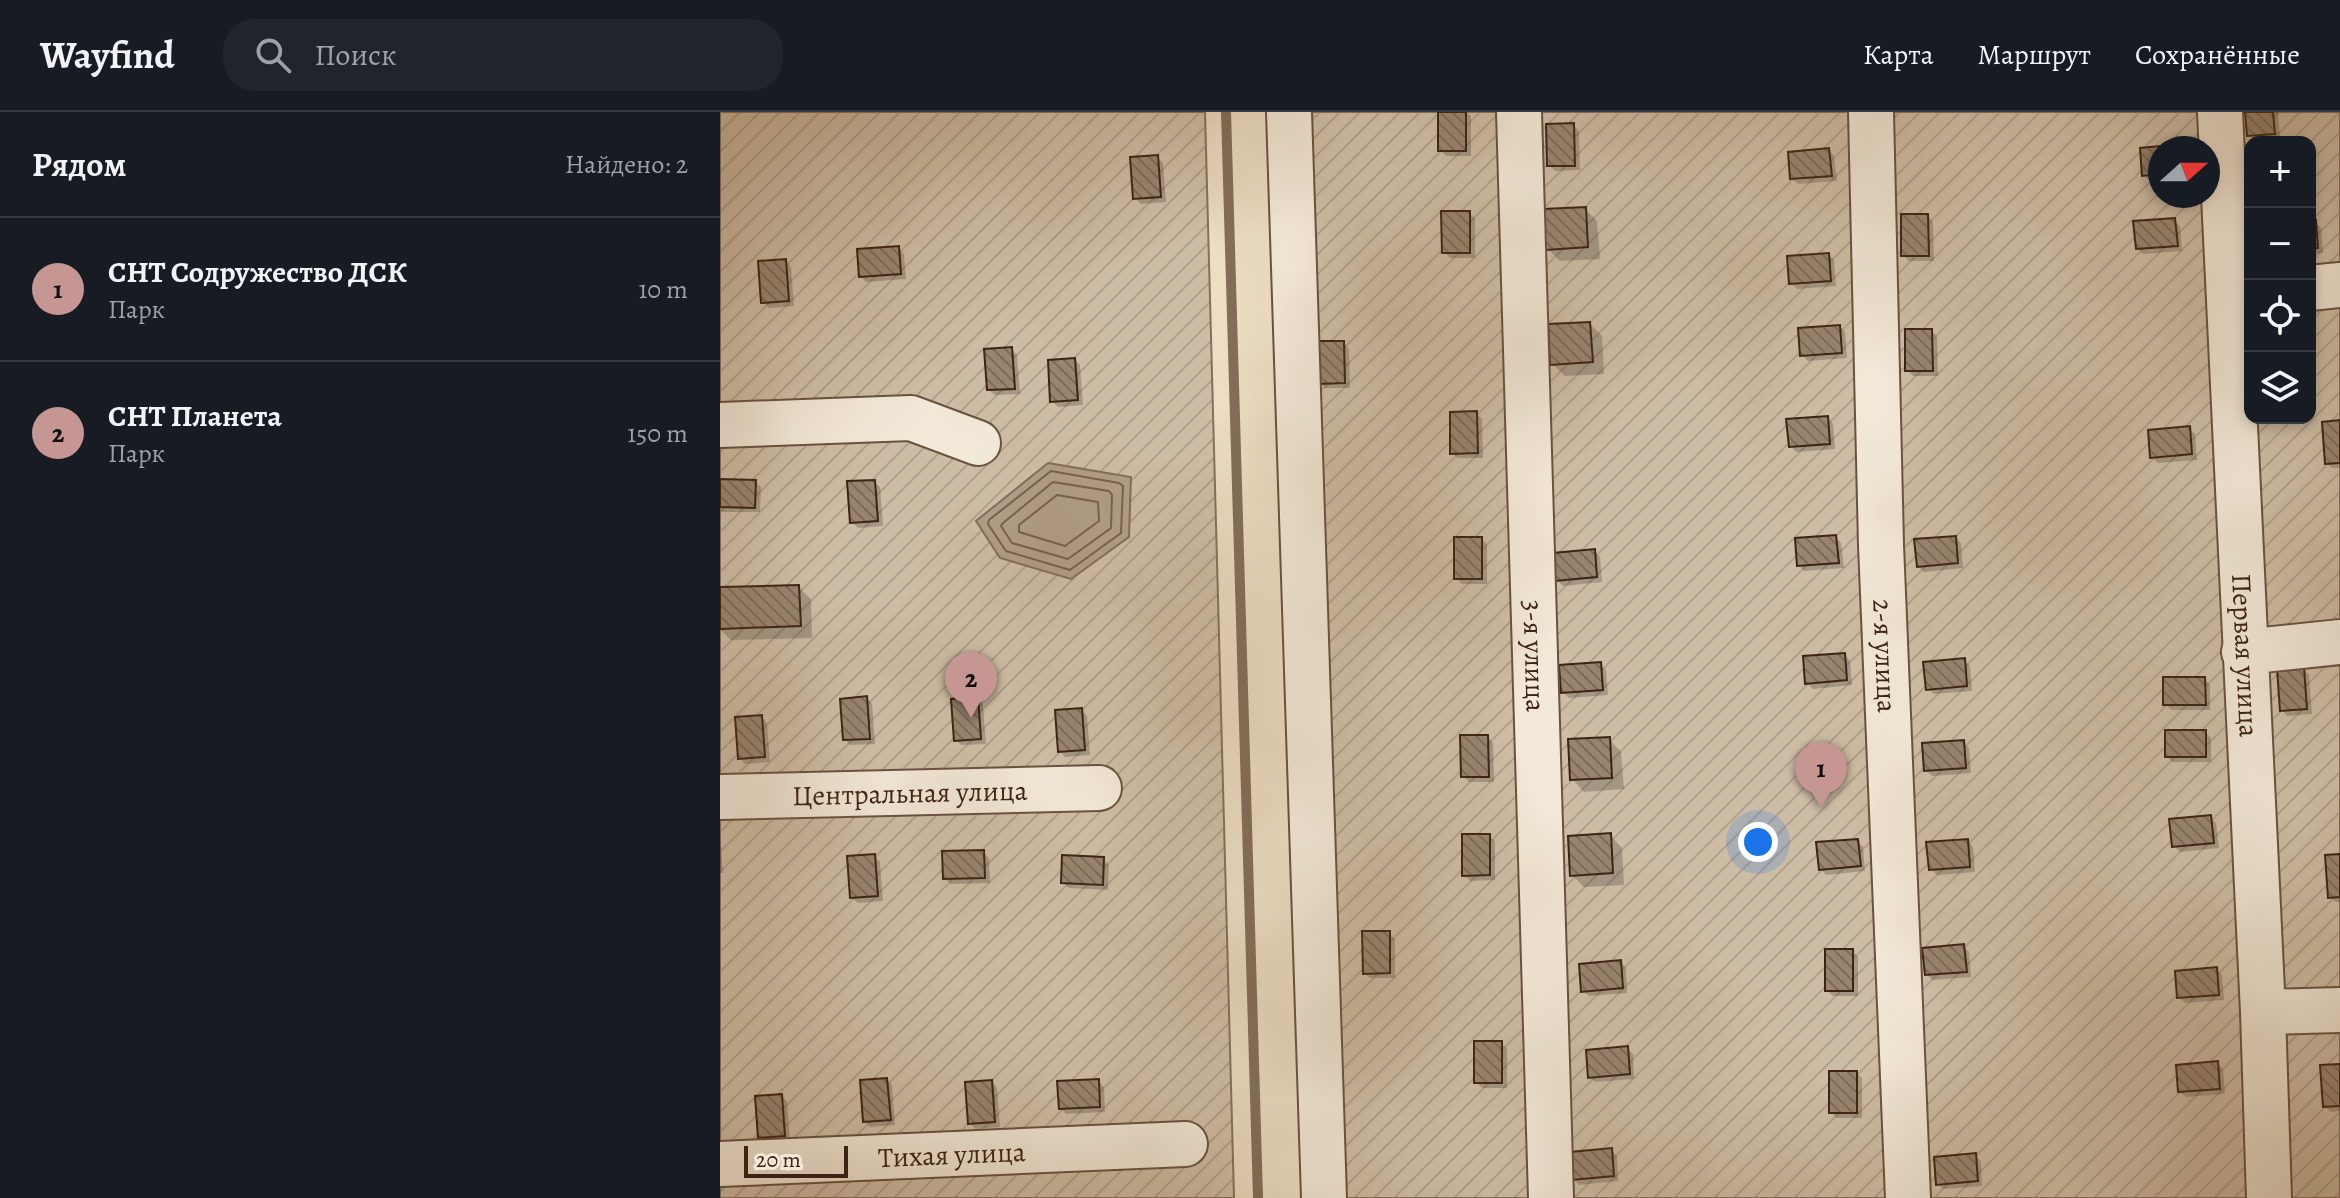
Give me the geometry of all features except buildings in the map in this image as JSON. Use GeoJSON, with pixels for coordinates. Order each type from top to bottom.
{"type":"FeatureCollection","features":[{"type":"Feature","properties":{"kind":"street"},"geometry":{"type":"LineString","coordinates":[[1289,112],[1324,1198]]}},
{"type":"Feature","properties":{"kind":"street","name":"3-я улица"},"geometry":{"type":"LineString","coordinates":[[1519,112],[1551,1198]]}},
{"type":"Feature","properties":{"kind":"street","name":"2-я улица"},"geometry":{"type":"LineString","coordinates":[[1871,112],[1881,545],[1908,1198]]}},
{"type":"Feature","properties":{"kind":"street","name":"Первая улица"},"geometry":{"type":"LineString","coordinates":[[2220,112],[2238,293],[2233,379],[2269,1198]]}},
{"type":"Feature","properties":{"kind":"street"},"geometry":{"type":"LineString","coordinates":[[2316,287],[2340,285]]}},
{"type":"Feature","properties":{"kind":"street"},"geometry":{"type":"LineString","coordinates":[[720,425],[911,418],[978,443]]}},
{"type":"Feature","properties":{"kind":"street"},"geometry":{"type":"LineString","coordinates":[[2244,652],[2340,642]]}},
{"type":"Feature","properties":{"kind":"street","name":"Центральная улица"},"geometry":{"type":"LineString","coordinates":[[720,797],[1099,788]]}},
{"type":"Feature","properties":{"kind":"street"},"geometry":{"type":"LineString","coordinates":[[2263,1012],[2340,1010]]}},
{"type":"Feature","properties":{"kind":"street","name":"Тихая улица"},"geometry":{"type":"LineString","coordinates":[[720,1164],[1185,1144]]}},
{"type":"Feature","properties":{"kind":"shaded area"},"geometry":{"type":"Polygon","coordinates":[[[720,112],[1205,112],[1234,1198],[720,1198],[720,112]]]}},
{"type":"Feature","properties":{"kind":"shaded area"},"geometry":{"type":"Polygon","coordinates":[[[1276,112],[2340,112],[2340,1198],[1318,1198],[1276,112]]]}},
{"type":"Feature","properties":{"kind":"water"},"geometry":{"type":"Polygon","coordinates":[[[1048,463],[1131,477],[1129,537],[1071,579],[1000,558],[976,521],[1048,463]]]}},
{"type":"Feature","properties":{"kind":"waterway"},"geometry":{"type":"LineString","coordinates":[[1226,112],[1258,1198]]}},
{"type":"Feature","properties":{"kind":"place","name":"СНТ Планета"},"geometry":{"type":"Point","coordinates":[971,718]}},
{"type":"Feature","properties":{"kind":"place","name":"СНТ Содружество ДСК"},"geometry":{"type":"Point","coordinates":[1821,808]}}]}
